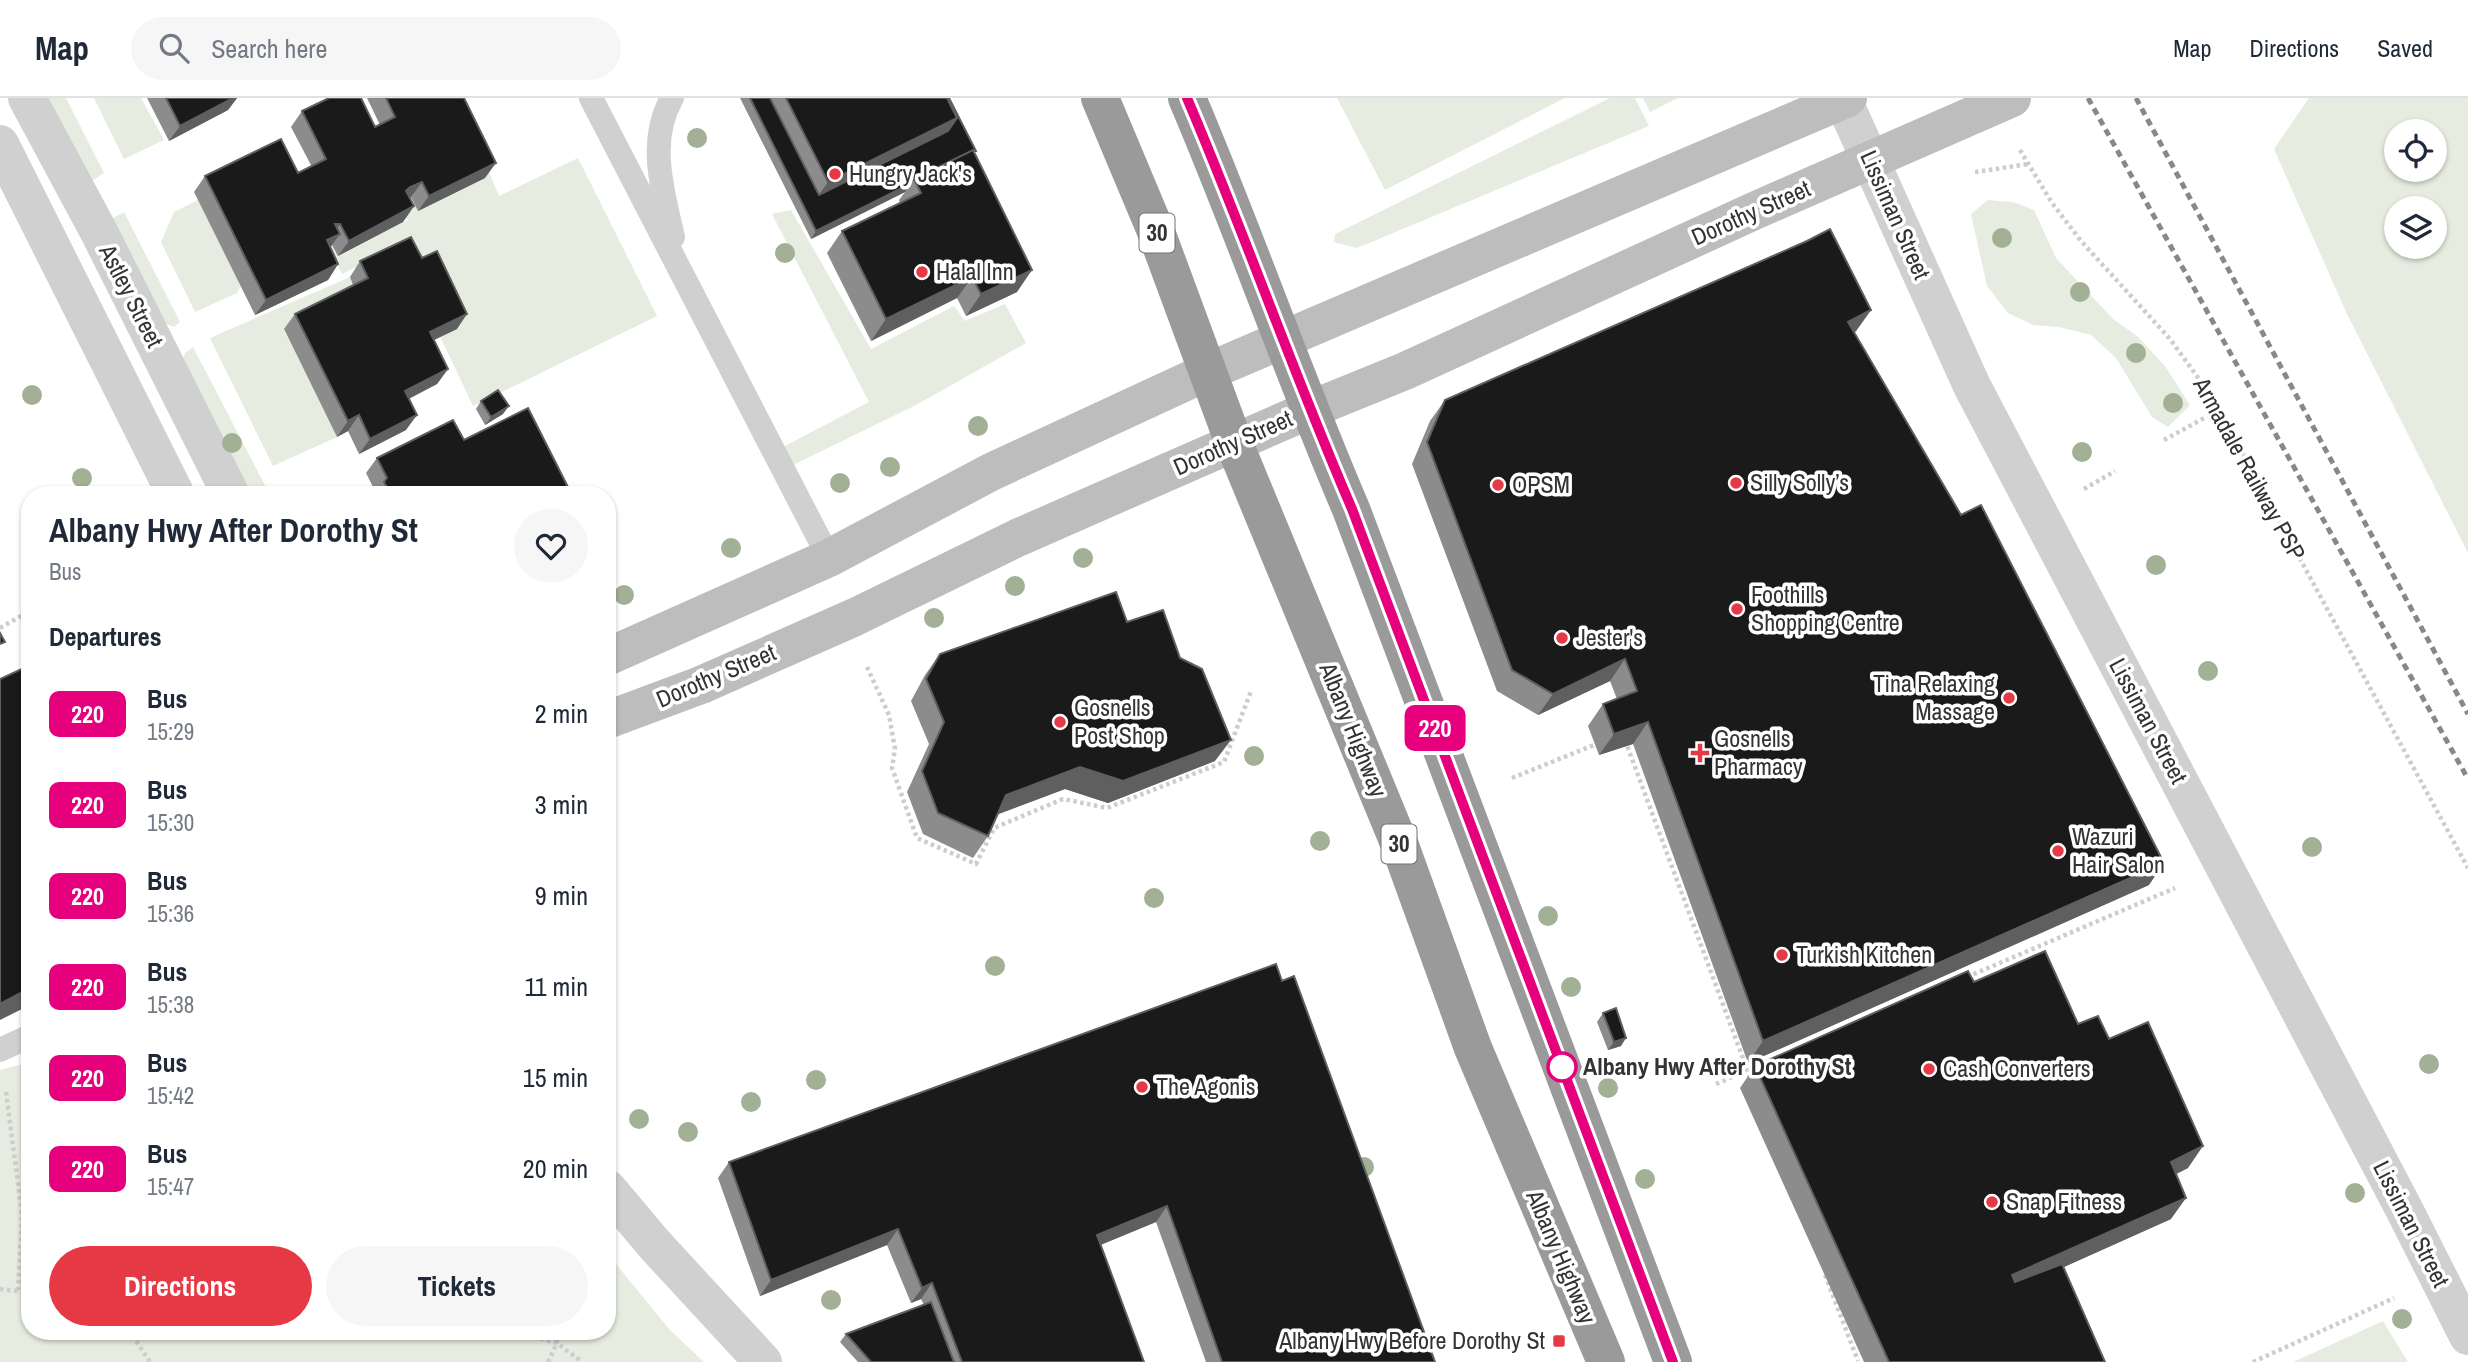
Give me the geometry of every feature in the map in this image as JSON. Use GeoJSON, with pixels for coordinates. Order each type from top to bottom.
{"type":"FeatureCollection","features":[{"type":"Feature","properties":{"kind":"highway","name":"Albany Highway"},"geometry":{"type":"LineString","coordinates":[[1100,98],[1155,229],[1234,443],[1399,843],[1473,1048],[1606,1362]]}},
{"type":"Feature","properties":{"kind":"highway"},"geometry":{"type":"LineString","coordinates":[[1187,98],[1284,338],[1309,410],[1375,569],[1673,1362]]}},
{"type":"Feature","properties":{"kind":"street","name":"Astley Street"},"geometry":{"type":"LineString","coordinates":[[27,98],[99,232],[226,486]]}},
{"type":"Feature","properties":{"kind":"street"},"geometry":{"type":"LineString","coordinates":[[616,653],[829,558],[991,472],[1207,372],[1845,99]]}},
{"type":"Feature","properties":{"kind":"street","name":"Lissiman Street"},"geometry":{"type":"LineString","coordinates":[[1845,99],[1972,386],[2406,1211],[2468,1336]]}},
{"type":"Feature","properties":{"kind":"street","name":"Dorothy Street"},"geometry":{"type":"LineString","coordinates":[[616,717],[701,685],[855,617],[1017,538],[1309,410],[1405,371],[1754,211],[2003,102]]}},
{"type":"Feature","properties":{"kind":"street","name":"Astley Street"},"geometry":{"type":"LineString","coordinates":[[0,144],[171,486]]}},
{"type":"Feature","properties":{"kind":"street"},"geometry":{"type":"LineString","coordinates":[[616,1199],[763,1362]]}},
{"type":"Feature","properties":{"kind":"lane"},"geometry":{"type":"LineString","coordinates":[[591,98],[829,558]]}},
{"type":"Feature","properties":{"kind":"lane"},"geometry":{"type":"LineString","coordinates":[[671,98],[663,117],[658,150],[663,191],[679,268]]}},
{"type":"Feature","properties":{"kind":"lane"},"geometry":{"type":"LineString","coordinates":[[0,1050],[21,1040]]}},
{"type":"Feature","properties":{"kind":"path","name":"Armadale Railway PSP"},"geometry":{"type":"LineString","coordinates":[[2003,102],[2008,133],[2052,203],[2081,241],[2170,338],[2212,397],[2468,868]]}},
{"type":"Feature","properties":{"kind":"path"},"geometry":{"type":"LineString","coordinates":[[1974,172],[2029,164]]}},
{"type":"Feature","properties":{"kind":"path"},"geometry":{"type":"LineString","coordinates":[[2164,440],[2219,411]]}},
{"type":"Feature","properties":{"kind":"path"},"geometry":{"type":"LineString","coordinates":[[2082,490],[2115,471]]}},
{"type":"Feature","properties":{"kind":"path"},"geometry":{"type":"LineString","coordinates":[[0,628],[21,616]]}},
{"type":"Feature","properties":{"kind":"path"},"geometry":{"type":"LineString","coordinates":[[865,663],[888,715],[895,749],[892,768],[917,838],[976,864],[994,828],[1036,810],[1063,799],[1107,808],[1224,762],[1251,691]]}},
{"type":"Feature","properties":{"kind":"path"},"geometry":{"type":"LineString","coordinates":[[1623,733],[1753,1084]]}},
{"type":"Feature","properties":{"kind":"path"},"geometry":{"type":"LineString","coordinates":[[1512,778],[1610,738]]}},
{"type":"Feature","properties":{"kind":"path"},"geometry":{"type":"LineString","coordinates":[[1962,979],[2175,888]]}},
{"type":"Feature","properties":{"kind":"path"},"geometry":{"type":"LineString","coordinates":[[0,1050],[21,1208]]}},
{"type":"Feature","properties":{"kind":"path"},"geometry":{"type":"LineString","coordinates":[[1716,1084],[1760,1066]]}},
{"type":"Feature","properties":{"kind":"path"},"geometry":{"type":"LineString","coordinates":[[18,1291],[21,1234]]}},
{"type":"Feature","properties":{"kind":"path"},"geometry":{"type":"LineString","coordinates":[[1824,1273],[1857,1362]]}},
{"type":"Feature","properties":{"kind":"path"},"geometry":{"type":"LineString","coordinates":[[0,1289],[21,1292]]}},
{"type":"Feature","properties":{"kind":"path"},"geometry":{"type":"LineString","coordinates":[[2253,1362],[2398,1296]]}},
{"type":"Feature","properties":{"kind":"path"},"geometry":{"type":"LineString","coordinates":[[135,1340],[149,1362]]}},
{"type":"Feature","properties":{"kind":"path"},"geometry":{"type":"LineString","coordinates":[[545,1340],[557,1343],[582,1362]]}},
{"type":"Feature","properties":{"kind":"path"},"geometry":{"type":"LineString","coordinates":[[548,1362],[557,1340]]}},
{"type":"Feature","properties":{"kind":"shaded area"},"geometry":{"type":"Polygon","coordinates":[[[39,98],[66,98],[104,173],[89,183],[39,98]]]}},
{"type":"Feature","properties":{"kind":"shaded area"},"geometry":{"type":"Polygon","coordinates":[[[94,98],[141,98],[164,140],[124,159],[94,98]]]}},
{"type":"Feature","properties":{"kind":"shaded area"},"geometry":{"type":"Polygon","coordinates":[[[1337,98],[1565,98],[1385,190],[1337,98]]]}},
{"type":"Feature","properties":{"kind":"shaded area"},"geometry":{"type":"Polygon","coordinates":[[[1610,98],[1635,98],[1649,126],[1357,248],[1334,242],[1335,234],[1610,98]]]}},
{"type":"Feature","properties":{"kind":"shaded area"},"geometry":{"type":"Polygon","coordinates":[[[1643,98],[1678,98],[1650,112],[1643,98]]]}},
{"type":"Feature","properties":{"kind":"shaded area"},"geometry":{"type":"Polygon","coordinates":[[[2309,98],[2468,98],[2468,553],[2346,312],[2274,149],[2309,98]]]}},
{"type":"Feature","properties":{"kind":"shaded area"},"geometry":{"type":"Polygon","coordinates":[[[480,150],[499,196],[578,158],[657,316],[473,406],[400,252],[415,238],[342,274],[329,249],[329,239],[339,256],[408,220],[399,203],[411,197],[418,211],[480,150]]]}},
{"type":"Feature","properties":{"kind":"shaded area"},"geometry":{"type":"Polygon","coordinates":[[[198,200],[241,286],[237,293],[195,312],[161,242],[174,212],[198,200]]]}},
{"type":"Feature","properties":{"kind":"shaded area"},"geometry":{"type":"Polygon","coordinates":[[[1988,200],[2013,202],[2034,210],[2056,258],[2113,319],[2137,336],[2165,366],[2190,405],[2168,427],[2152,417],[2116,358],[2091,335],[2059,327],[2033,325],[2008,313],[1987,286],[1971,214],[1988,200]]]}},
{"type":"Feature","properties":{"kind":"shaded area"},"geometry":{"type":"Polygon","coordinates":[[[791,210],[871,349],[954,306],[965,321],[1005,304],[1026,343],[916,405],[791,466],[781,448],[869,402],[772,214],[791,210]]]}},
{"type":"Feature","properties":{"kind":"shaded area"},"geometry":{"type":"Polygon","coordinates":[[[124,212],[180,322],[174,327],[150,317],[111,219],[124,212]]]}},
{"type":"Feature","properties":{"kind":"shaded area"},"geometry":{"type":"Polygon","coordinates":[[[350,277],[357,293],[284,330],[337,437],[273,466],[210,338],[350,277]]]}},
{"type":"Feature","properties":{"kind":"shaded area"},"geometry":{"type":"Polygon","coordinates":[[[193,347],[265,486],[238,486],[180,370],[185,353],[193,347]]]}},
{"type":"Feature","properties":{"kind":"shaded area"},"geometry":{"type":"Polygon","coordinates":[[[21,1064],[21,1340],[616,1340],[616,1264],[669,1329],[704,1362],[0,1362],[0,1070],[21,1064]]]}},
{"type":"Feature","properties":{"kind":"shaded area"},"geometry":{"type":"Polygon","coordinates":[[[2383,1321],[2408,1362],[2293,1362],[2383,1321]]]}},
{"type":"Feature","properties":{"kind":"building"},"geometry":{"type":"Polygon","coordinates":[[[166,98],[233,98],[180,126],[166,98]]]}},
{"type":"Feature","properties":{"kind":"building"},"geometry":{"type":"Polygon","coordinates":[[[329,98],[361,98],[375,127],[395,117],[386,98],[464,98],[496,163],[429,196],[422,182],[410,187],[406,191],[414,206],[349,241],[340,224],[335,224],[340,234],[327,240],[338,264],[266,300],[205,176],[281,139],[298,173],[326,159],[302,111],[329,98]]]}},
{"type":"Feature","properties":{"kind":"building"},"geometry":{"type":"Polygon","coordinates":[[[750,98],[770,98],[819,195],[948,131],[957,118],[947,98],[976,151],[973,150],[914,179],[910,184],[816,231],[750,98]]]}},
{"type":"Feature","properties":{"kind":"building","name":"Hungry Jack's"},"geometry":{"type":"Polygon","coordinates":[[[786,98],[947,98],[957,118],[828,182],[786,98]]]}},
{"type":"Feature","properties":{"kind":"building","name":"Halal Inn"},"geometry":{"type":"Polygon","coordinates":[[[973,150],[1032,270],[981,294],[972,277],[886,319],[842,231],[921,193],[914,179],[973,150]]]}},
{"type":"Feature","properties":{"kind":"building","name":"Foothills Shopping Centre"},"geometry":{"type":"Polygon","coordinates":[[[1830,229],[1871,310],[1848,322],[1961,515],[1981,505],[2164,863],[1763,1041],[1648,722],[1614,734],[1603,704],[1637,691],[1625,659],[1553,694],[1512,670],[1427,442],[1445,400],[1830,229]]]}},
{"type":"Feature","properties":{"kind":"building"},"geometry":{"type":"Polygon","coordinates":[[[411,237],[422,258],[437,251],[467,314],[430,332],[448,369],[405,391],[417,415],[370,439],[359,415],[348,421],[295,314],[368,278],[360,261],[411,237]]]}},
{"type":"Feature","properties":{"kind":"building"},"geometry":{"type":"Polygon","coordinates":[[[498,390],[509,406],[491,417],[481,401],[498,390]]]}},
{"type":"Feature","properties":{"kind":"building"},"geometry":{"type":"Polygon","coordinates":[[[528,408],[567,486],[386,486],[384,482],[387,478],[377,458],[453,420],[464,440],[528,408]]]}},
{"type":"Feature","properties":{"kind":"building","name":"Gosnells Post Shop"},"geometry":{"type":"Polygon","coordinates":[[[1116,592],[1127,622],[1163,610],[1180,658],[1202,669],[1231,740],[1123,781],[1080,767],[1006,795],[988,836],[938,813],[922,771],[944,722],[926,679],[940,654],[1116,592]]]}},
{"type":"Feature","properties":{"kind":"building"},"geometry":{"type":"Polygon","coordinates":[[[21,669],[21,993],[0,1004],[0,679],[21,669]]]}},
{"type":"Feature","properties":{"kind":"building"},"geometry":{"type":"Polygon","coordinates":[[[2045,951],[2078,1024],[2098,1016],[2109,1039],[2148,1022],[2203,1146],[2171,1162],[2186,1198],[2012,1275],[2015,1282],[2062,1264],[2105,1362],[1889,1362],[1755,1066],[1968,971],[1974,982],[2045,951]]]}},
{"type":"Feature","properties":{"kind":"building","name":"The Agonis"},"geometry":{"type":"Polygon","coordinates":[[[1276,964],[1282,981],[1294,976],[1435,1362],[1222,1362],[1167,1206],[1097,1235],[1144,1362],[962,1362],[932,1283],[922,1288],[898,1229],[771,1280],[729,1162],[1276,964]]]}},
{"type":"Feature","properties":{"kind":"building"},"geometry":{"type":"Polygon","coordinates":[[[1616,1008],[1626,1038],[1614,1042],[1603,1013],[1616,1008]]]}},
{"type":"Feature","properties":{"kind":"building"},"geometry":{"type":"Polygon","coordinates":[[[931,1302],[954,1362],[871,1362],[846,1334],[931,1302]]]}},
{"type":"Feature","properties":{"kind":"railway"},"geometry":{"type":"LineString","coordinates":[[2088,98],[2468,779]]}},
{"type":"Feature","properties":{"kind":"railway"},"geometry":{"type":"LineString","coordinates":[[2136,98],[2468,714]]}},
{"type":"Feature","properties":{"kind":"bus line","name":"220"},"geometry":{"type":"LineString","coordinates":[[1187,98],[1284,338],[1309,410],[1352,509],[1673,1362]]}},
{"type":"Feature","properties":{"kind":"place","name":"Hungry Jack's"},"geometry":{"type":"Point","coordinates":[835,174]}},
{"type":"Feature","properties":{"kind":"place","name":"Halal Inn"},"geometry":{"type":"Point","coordinates":[922,272]}},
{"type":"Feature","properties":{"kind":"place","name":"Silly Solly’s"},"geometry":{"type":"Point","coordinates":[1736,483]}},
{"type":"Feature","properties":{"kind":"place","name":"OPSM"},"geometry":{"type":"Point","coordinates":[1498,485]}},
{"type":"Feature","properties":{"kind":"place","name":"Foothills Shopping Centre"},"geometry":{"type":"Point","coordinates":[1737,609]}},
{"type":"Feature","properties":{"kind":"place","name":"Jester's"},"geometry":{"type":"Point","coordinates":[1562,638]}},
{"type":"Feature","properties":{"kind":"place","name":"Tina Relaxing Massage"},"geometry":{"type":"Point","coordinates":[2009,698]}},
{"type":"Feature","properties":{"kind":"place","name":"Gosnells Post Shop"},"geometry":{"type":"Point","coordinates":[1060,722]}},
{"type":"Feature","properties":{"kind":"place","name":"Gosnells Pharmacy"},"geometry":{"type":"Point","coordinates":[1700,753]}},
{"type":"Feature","properties":{"kind":"place","name":"Wazuri Hair Salon"},"geometry":{"type":"Point","coordinates":[2058,851]}},
{"type":"Feature","properties":{"kind":"place","name":"Turkish Kitchen"},"geometry":{"type":"Point","coordinates":[1782,955]}},
{"type":"Feature","properties":{"kind":"place","name":"Albany Hwy After Dorothy St"},"geometry":{"type":"Point","coordinates":[1562,1067]}},
{"type":"Feature","properties":{"kind":"place","name":"Cash Converters"},"geometry":{"type":"Point","coordinates":[1929,1069]}},
{"type":"Feature","properties":{"kind":"place","name":"The Agonis"},"geometry":{"type":"Point","coordinates":[1142,1087]}},
{"type":"Feature","properties":{"kind":"place","name":"Snap Fitness"},"geometry":{"type":"Point","coordinates":[1992,1202]}},
{"type":"Feature","properties":{"kind":"place","name":"Albany Hwy Before Dorothy St"},"geometry":{"type":"Point","coordinates":[1559,1341]}}]}
